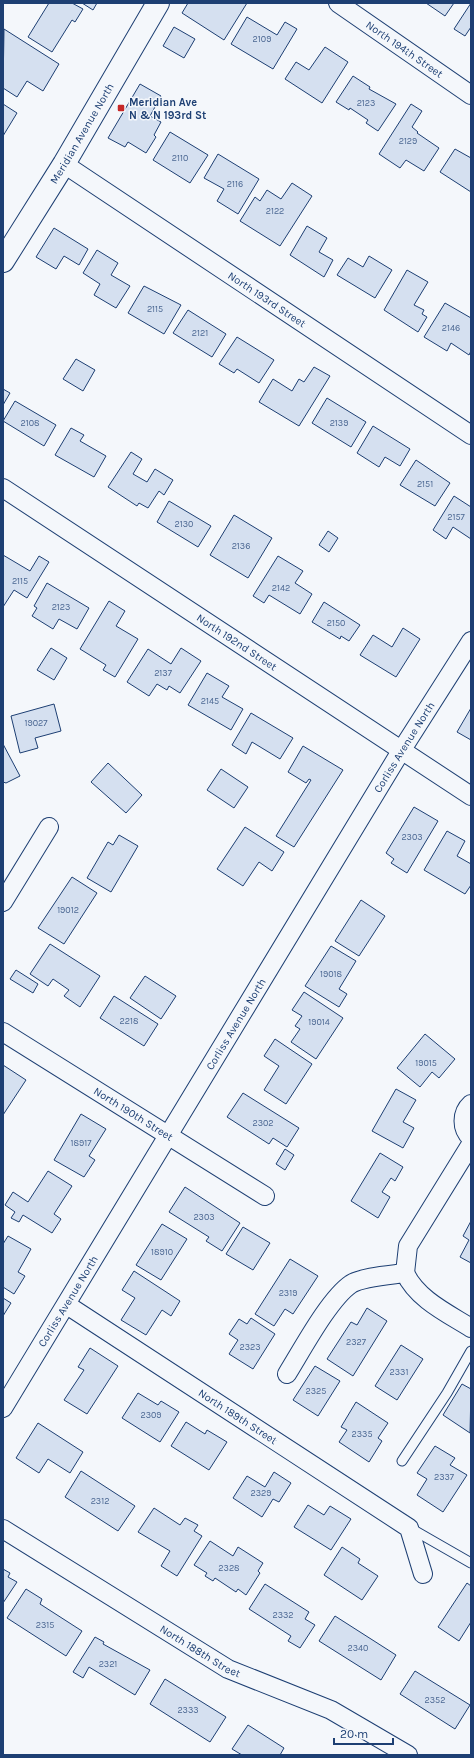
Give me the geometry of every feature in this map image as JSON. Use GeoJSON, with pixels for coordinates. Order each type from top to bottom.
{"type":"FeatureCollection","features":[{"type":"Feature","properties":{"kind":"street","name":"Meridian Avenue North"},"geometry":{"type":"LineString","coordinates":[[3,261],[64,164],[158,3]]}},
{"type":"Feature","properties":{"kind":"street","name":"North 194th Street"},"geometry":{"type":"LineString","coordinates":[[338,3],[471,95]]}},
{"type":"Feature","properties":{"kind":"street","name":"North 193rd Street"},"geometry":{"type":"LineString","coordinates":[[64,164],[471,435]]}},
{"type":"Feature","properties":{"kind":"street","name":"North 192nd Street"},"geometry":{"type":"LineString","coordinates":[[3,488],[471,796]]}},
{"type":"Feature","properties":{"kind":"street","name":"Corliss Avenue North"},"geometry":{"type":"LineString","coordinates":[[3,1408],[67,1305],[168,1134],[401,750],[471,641]]}},
{"type":"Feature","properties":{"kind":"street"},"geometry":{"type":"LineString","coordinates":[[3,902],[49,827]]}},
{"type":"Feature","properties":{"kind":"street","name":"North 190th Street"},"geometry":{"type":"LineString","coordinates":[[3,1032],[265,1196]]}},
{"type":"Feature","properties":{"kind":"street"},"geometry":{"type":"LineString","coordinates":[[471,1104],[464,1113],[463,1120],[464,1128],[471,1138]]}},
{"type":"Feature","properties":{"kind":"street"},"geometry":{"type":"LineString","coordinates":[[471,1144],[408,1246],[405,1273],[409,1282],[425,1298],[471,1328]]}},
{"type":"Feature","properties":{"kind":"street"},"geometry":{"type":"LineString","coordinates":[[287,1374],[337,1296],[352,1283],[405,1273]]}},
{"type":"Feature","properties":{"kind":"street","name":"North 189th Street"},"geometry":{"type":"LineString","coordinates":[[67,1305],[409,1528]]}},
{"type":"Feature","properties":{"kind":"street"},"geometry":{"type":"LineString","coordinates":[[409,1528],[423,1574]]}},
{"type":"Feature","properties":{"kind":"street","name":"North 188th Street"},"geometry":{"type":"LineString","coordinates":[[3,1529],[228,1669],[331,1710],[408,1755]]}},
{"type":"Feature","properties":{"kind":"lane"},"geometry":{"type":"LineString","coordinates":[[402,1461],[447,1393],[471,1351]]}},
{"type":"Feature","properties":{"kind":"lane","name":"North 189th Street"},"geometry":{"type":"LineString","coordinates":[[409,1528],[471,1563]]}},
{"type":"Feature","properties":{"kind":"building"},"geometry":{"type":"Polygon","coordinates":[[[49,3],[72,3],[83,9],[75,22],[72,20],[52,52],[28,37],[49,3]]]}},
{"type":"Feature","properties":{"kind":"building"},"geometry":{"type":"Polygon","coordinates":[[[82,3],[97,3],[93,10],[82,3]]]}},
{"type":"Feature","properties":{"kind":"building"},"geometry":{"type":"Polygon","coordinates":[[[188,3],[247,3],[224,40],[182,13],[188,3]]]}},
{"type":"Feature","properties":{"kind":"building"},"geometry":{"type":"Polygon","coordinates":[[[426,3],[454,3],[445,16],[426,3]]]}},
{"type":"Feature","properties":{"kind":"building"},"geometry":{"type":"Polygon","coordinates":[[[471,3],[471,27],[465,36],[454,29],[471,3]]]}},
{"type":"Feature","properties":{"kind":"building"},"geometry":{"type":"Polygon","coordinates":[[[247,17],[277,35],[285,22],[297,29],[273,69],[231,44],[247,17]]]}},
{"type":"Feature","properties":{"kind":"building"},"geometry":{"type":"Polygon","coordinates":[[[174,27],[195,39],[184,58],[163,46],[174,27]]]}},
{"type":"Feature","properties":{"kind":"building"},"geometry":{"type":"Polygon","coordinates":[[[4,29],[59,64],[43,91],[27,81],[17,97],[3,88],[4,29]]]}},
{"type":"Feature","properties":{"kind":"building"},"geometry":{"type":"Polygon","coordinates":[[[325,47],[348,62],[322,103],[285,79],[296,62],[309,70],[325,47]]]}},
{"type":"Feature","properties":{"kind":"building"},"geometry":{"type":"Polygon","coordinates":[[[353,76],[370,87],[369,89],[396,104],[378,131],[366,123],[368,120],[350,108],[349,110],[336,102],[353,76]]]}},
{"type":"Feature","properties":{"kind":"building"},"geometry":{"type":"Polygon","coordinates":[[[140,84],[161,96],[150,116],[161,122],[154,135],[156,137],[146,153],[128,142],[125,147],[108,138],[140,84]]]}},
{"type":"Feature","properties":{"kind":"building"},"geometry":{"type":"Polygon","coordinates":[[[3,104],[17,113],[3,136],[3,104]]]}},
{"type":"Feature","properties":{"kind":"building"},"geometry":{"type":"Polygon","coordinates":[[[411,104],[422,111],[412,127],[418,132],[417,133],[439,148],[424,171],[406,160],[400,168],[379,154],[411,104]]]}},
{"type":"Feature","properties":{"kind":"building"},"geometry":{"type":"Polygon","coordinates":[[[170,132],[208,155],[190,183],[153,160],[170,132]]]}},
{"type":"Feature","properties":{"kind":"building"},"geometry":{"type":"Polygon","coordinates":[[[455,149],[471,158],[471,192],[440,172],[455,149]]]}},
{"type":"Feature","properties":{"kind":"building"},"geometry":{"type":"Polygon","coordinates":[[[218,154],[259,179],[238,214],[217,201],[224,189],[204,178],[218,154]]]}},
{"type":"Feature","properties":{"kind":"building"},"geometry":{"type":"Polygon","coordinates":[[[292,183],[312,196],[280,246],[240,221],[255,197],[260,201],[267,190],[281,199],[292,183]]]}},
{"type":"Feature","properties":{"kind":"building"},"geometry":{"type":"Polygon","coordinates":[[[307,226],[327,238],[319,252],[333,260],[324,277],[290,255],[307,226]]]}},
{"type":"Feature","properties":{"kind":"building"},"geometry":{"type":"Polygon","coordinates":[[[54,228],[88,249],[79,265],[64,256],[56,269],[36,257],[54,228]]]}},
{"type":"Feature","properties":{"kind":"building"},"geometry":{"type":"Polygon","coordinates":[[[97,250],[118,263],[111,275],[130,286],[116,308],[94,295],[100,284],[83,273],[97,250]]]}},
{"type":"Feature","properties":{"kind":"building"},"geometry":{"type":"Polygon","coordinates":[[[369,256],[392,270],[375,298],[337,275],[348,258],[363,267],[369,256]]]}},
{"type":"Feature","properties":{"kind":"building"},"geometry":{"type":"Polygon","coordinates":[[[407,270],[428,282],[414,305],[424,310],[422,314],[427,317],[418,332],[384,310],[407,270]]]}},
{"type":"Feature","properties":{"kind":"building"},"geometry":{"type":"Polygon","coordinates":[[[144,286],[181,305],[164,334],[128,313],[144,286]]]}},
{"type":"Feature","properties":{"kind":"building"},"geometry":{"type":"Polygon","coordinates":[[[445,303],[471,318],[471,351],[469,355],[451,343],[447,351],[424,337],[445,303]]]}},
{"type":"Feature","properties":{"kind":"building"},"geometry":{"type":"Polygon","coordinates":[[[188,310],[226,334],[212,357],[173,333],[188,310]]]}},
{"type":"Feature","properties":{"kind":"building"},"geometry":{"type":"Polygon","coordinates":[[[237,337],[274,360],[259,383],[237,369],[234,373],[219,364],[237,337]]]}},
{"type":"Feature","properties":{"kind":"building"},"geometry":{"type":"Polygon","coordinates":[[[76,359],[95,370],[83,391],[63,379],[76,359]]]}},
{"type":"Feature","properties":{"kind":"building"},"geometry":{"type":"Polygon","coordinates":[[[314,367],[330,376],[299,426],[259,402],[273,379],[292,391],[299,379],[304,382],[314,367]]]}},
{"type":"Feature","properties":{"kind":"building"},"geometry":{"type":"Polygon","coordinates":[[[3,389],[10,393],[3,405],[3,389]]]}},
{"type":"Feature","properties":{"kind":"building"},"geometry":{"type":"Polygon","coordinates":[[[327,398],[366,422],[351,447],[312,423],[327,398]]]}},
{"type":"Feature","properties":{"kind":"building"},"geometry":{"type":"Polygon","coordinates":[[[15,401],[56,425],[44,446],[3,421],[15,401]]]}},
{"type":"Feature","properties":{"kind":"building"},"geometry":{"type":"Polygon","coordinates":[[[373,426],[410,449],[400,466],[385,457],[379,467],[357,453],[373,426]]]}},
{"type":"Feature","properties":{"kind":"building"},"geometry":{"type":"Polygon","coordinates":[[[71,428],[84,435],[80,441],[106,456],[94,477],[55,455],[71,428]]]}},
{"type":"Feature","properties":{"kind":"building"},"geometry":{"type":"Polygon","coordinates":[[[131,452],[142,459],[133,474],[147,482],[155,469],[173,480],[164,495],[159,491],[148,508],[139,503],[137,506],[108,487],[131,452]]]}},
{"type":"Feature","properties":{"kind":"building"},"geometry":{"type":"Polygon","coordinates":[[[416,460],[450,483],[435,506],[400,485],[416,460]]]}},
{"type":"Feature","properties":{"kind":"building"},"geometry":{"type":"Polygon","coordinates":[[[454,496],[471,507],[471,539],[453,527],[446,539],[433,530],[454,496]]]}},
{"type":"Feature","properties":{"kind":"building"},"geometry":{"type":"Polygon","coordinates":[[[169,501],[211,526],[198,547],[157,522],[169,501]]]}},
{"type":"Feature","properties":{"kind":"building"},"geometry":{"type":"Polygon","coordinates":[[[234,515],[272,538],[248,578],[210,555],[234,515]]]}},
{"type":"Feature","properties":{"kind":"building"},"geometry":{"type":"Polygon","coordinates":[[[328,531],[338,538],[329,552],[319,545],[328,531]]]}},
{"type":"Feature","properties":{"kind":"building"},"geometry":{"type":"Polygon","coordinates":[[[3,555],[30,571],[39,556],[49,562],[27,598],[14,590],[3,607],[3,555]]]}},
{"type":"Feature","properties":{"kind":"building"},"geometry":{"type":"Polygon","coordinates":[[[278,556],[303,571],[295,583],[312,594],[300,614],[269,595],[264,603],[253,596],[278,556]]]}},
{"type":"Feature","properties":{"kind":"building"},"geometry":{"type":"Polygon","coordinates":[[[47,583],[89,608],[77,629],[59,619],[53,629],[32,616],[37,608],[34,606],[47,583]]]}},
{"type":"Feature","properties":{"kind":"building"},"geometry":{"type":"Polygon","coordinates":[[[109,601],[125,611],[116,626],[138,639],[115,677],[103,670],[106,665],[80,649],[109,601]]]}},
{"type":"Feature","properties":{"kind":"building"},"geometry":{"type":"Polygon","coordinates":[[[324,602],[360,625],[349,641],[341,636],[340,639],[312,622],[324,602]]]}},
{"type":"Feature","properties":{"kind":"building"},"geometry":{"type":"Polygon","coordinates":[[[403,628],[420,639],[396,677],[360,655],[373,635],[392,647],[403,628]]]}},
{"type":"Feature","properties":{"kind":"building"},"geometry":{"type":"Polygon","coordinates":[[[51,648],[67,658],[54,680],[37,670],[51,648]]]}},
{"type":"Feature","properties":{"kind":"building"},"geometry":{"type":"Polygon","coordinates":[[[181,648],[201,661],[180,693],[169,686],[167,690],[157,684],[149,696],[127,682],[148,649],[171,664],[181,648]]]}},
{"type":"Feature","properties":{"kind":"building"},"geometry":{"type":"Polygon","coordinates":[[[207,673],[229,686],[222,697],[243,709],[231,730],[188,705],[207,673]]]}},
{"type":"Feature","properties":{"kind":"building"},"geometry":{"type":"Polygon","coordinates":[[[54,704],[61,731],[35,738],[38,748],[20,753],[11,716],[54,704]]]}},
{"type":"Feature","properties":{"kind":"building"},"geometry":{"type":"Polygon","coordinates":[[[471,708],[471,740],[457,732],[471,708]]]}},
{"type":"Feature","properties":{"kind":"building"},"geometry":{"type":"Polygon","coordinates":[[[251,713],[293,738],[280,759],[252,742],[246,754],[232,745],[251,713]]]}},
{"type":"Feature","properties":{"kind":"building"},"geometry":{"type":"Polygon","coordinates":[[[3,744],[20,776],[6,783],[3,782],[3,744]]]}},
{"type":"Feature","properties":{"kind":"building"},"geometry":{"type":"Polygon","coordinates":[[[303,746],[343,770],[294,847],[276,836],[311,780],[309,779],[306,783],[288,772],[303,746]]]}},
{"type":"Feature","properties":{"kind":"building"},"geometry":{"type":"Polygon","coordinates":[[[108,763],[142,795],[126,813],[91,782],[108,763]]]}},
{"type":"Feature","properties":{"kind":"building"},"geometry":{"type":"Polygon","coordinates":[[[221,769],[248,787],[234,808],[207,790],[221,769]]]}},
{"type":"Feature","properties":{"kind":"building"},"geometry":{"type":"Polygon","coordinates":[[[414,807],[438,821],[407,873],[391,863],[394,859],[386,853],[414,807]]]}},
{"type":"Feature","properties":{"kind":"building"},"geometry":{"type":"Polygon","coordinates":[[[245,827],[284,852],[272,871],[259,862],[243,886],[217,869],[245,827]]]}},
{"type":"Feature","properties":{"kind":"building"},"geometry":{"type":"Polygon","coordinates":[[[447,831],[465,841],[457,856],[471,864],[471,885],[465,894],[424,870],[447,831]]]}},
{"type":"Feature","properties":{"kind":"building"},"geometry":{"type":"Polygon","coordinates":[[[119,835],[138,846],[111,892],[87,878],[108,842],[113,845],[119,835]]]}},
{"type":"Feature","properties":{"kind":"building"},"geometry":{"type":"Polygon","coordinates":[[[72,877],[97,893],[64,944],[38,928],[72,877]]]}},
{"type":"Feature","properties":{"kind":"building"},"geometry":{"type":"Polygon","coordinates":[[[361,900],[385,916],[359,956],[335,941],[361,900]]]}},
{"type":"Feature","properties":{"kind":"building"},"geometry":{"type":"Polygon","coordinates":[[[50,944],[100,976],[80,1007],[64,996],[69,990],[53,979],[48,986],[30,974],[50,944]]]}},
{"type":"Feature","properties":{"kind":"building"},"geometry":{"type":"Polygon","coordinates":[[[331,946],[356,961],[339,989],[347,994],[339,1007],[305,986],[331,946]]]}},
{"type":"Feature","properties":{"kind":"building"},"geometry":{"type":"Polygon","coordinates":[[[16,970],[38,984],[33,993],[10,979],[16,970]]]}},
{"type":"Feature","properties":{"kind":"building"},"geometry":{"type":"Polygon","coordinates":[[[145,976],[176,996],[161,1019],[130,998],[145,976]]]}},
{"type":"Feature","properties":{"kind":"building"},"geometry":{"type":"Polygon","coordinates":[[[304,992],[343,1018],[316,1059],[291,1042],[300,1029],[295,1026],[302,1016],[292,1010],[304,992]]]}},
{"type":"Feature","properties":{"kind":"building"},"geometry":{"type":"Polygon","coordinates":[[[114,996],[158,1024],[144,1046],[100,1018],[114,996]]]}},
{"type":"Feature","properties":{"kind":"building"},"geometry":{"type":"Polygon","coordinates":[[[425,1034],[455,1059],[439,1078],[432,1072],[420,1087],[397,1068],[425,1034]]]}},
{"type":"Feature","properties":{"kind":"building"},"geometry":{"type":"Polygon","coordinates":[[[275,1039],[312,1064],[286,1104],[264,1090],[279,1066],[264,1056],[275,1039]]]}},
{"type":"Feature","properties":{"kind":"building"},"geometry":{"type":"Polygon","coordinates":[[[3,1065],[26,1080],[3,1115],[3,1065]]]}},
{"type":"Feature","properties":{"kind":"building"},"geometry":{"type":"Polygon","coordinates":[[[396,1089],[416,1100],[403,1122],[414,1128],[403,1148],[372,1131],[396,1089]]]}},
{"type":"Feature","properties":{"kind":"building"},"geometry":{"type":"Polygon","coordinates":[[[243,1093],[299,1128],[287,1147],[273,1138],[269,1144],[227,1117],[243,1093]]]}},
{"type":"Feature","properties":{"kind":"building"},"geometry":{"type":"Polygon","coordinates":[[[81,1114],[106,1129],[89,1156],[95,1160],[84,1177],[54,1160],[81,1114]]]}},
{"type":"Feature","properties":{"kind":"building"},"geometry":{"type":"Polygon","coordinates":[[[285,1149],[294,1155],[285,1170],[276,1164],[285,1149]]]}},
{"type":"Feature","properties":{"kind":"building"},"geometry":{"type":"Polygon","coordinates":[[[380,1153],[403,1167],[395,1181],[391,1178],[382,1192],[390,1197],[378,1218],[351,1201],[380,1153]]]}},
{"type":"Feature","properties":{"kind":"building"},"geometry":{"type":"Polygon","coordinates":[[[48,1171],[72,1186],[54,1214],[61,1219],[52,1233],[23,1215],[19,1222],[11,1218],[15,1212],[5,1205],[13,1192],[28,1202],[48,1171]]]}},
{"type":"Feature","properties":{"kind":"building"},"geometry":{"type":"Polygon","coordinates":[[[185,1187],[240,1223],[222,1251],[206,1241],[209,1237],[169,1212],[185,1187]]]}},
{"type":"Feature","properties":{"kind":"building"},"geometry":{"type":"Polygon","coordinates":[[[471,1221],[471,1263],[460,1257],[469,1240],[463,1236],[471,1221]]]}},
{"type":"Feature","properties":{"kind":"building"},"geometry":{"type":"Polygon","coordinates":[[[162,1224],[187,1239],[161,1280],[136,1265],[162,1224]]]}},
{"type":"Feature","properties":{"kind":"building"},"geometry":{"type":"Polygon","coordinates":[[[243,1227],[270,1243],[253,1270],[226,1254],[243,1227]]]}},
{"type":"Feature","properties":{"kind":"building"},"geometry":{"type":"Polygon","coordinates":[[[8,1236],[31,1249],[18,1272],[25,1276],[14,1294],[3,1287],[3,1244],[8,1236]]]}},
{"type":"Feature","properties":{"kind":"building"},"geometry":{"type":"Polygon","coordinates":[[[290,1259],[318,1276],[293,1314],[285,1309],[274,1326],[255,1314],[290,1259]]]}},
{"type":"Feature","properties":{"kind":"building"},"geometry":{"type":"Polygon","coordinates":[[[134,1271],[180,1301],[171,1316],[162,1310],[146,1335],[121,1320],[135,1298],[122,1290],[134,1271]]]}},
{"type":"Feature","properties":{"kind":"building"},"geometry":{"type":"Polygon","coordinates":[[[3,1298],[11,1303],[3,1316],[3,1298]]]}},
{"type":"Feature","properties":{"kind":"building"},"geometry":{"type":"Polygon","coordinates":[[[367,1308],[387,1321],[353,1376],[327,1359],[351,1322],[357,1325],[367,1308]]]}},
{"type":"Feature","properties":{"kind":"building"},"geometry":{"type":"Polygon","coordinates":[[[251,1318],[275,1334],[253,1369],[229,1354],[238,1340],[229,1334],[239,1319],[247,1324],[251,1318]]]}},
{"type":"Feature","properties":{"kind":"building"},"geometry":{"type":"Polygon","coordinates":[[[401,1345],[423,1359],[397,1400],[375,1386],[401,1345]]]}},
{"type":"Feature","properties":{"kind":"building"},"geometry":{"type":"Polygon","coordinates":[[[90,1348],[118,1366],[87,1414],[64,1400],[84,1370],[78,1367],[90,1348]]]}},
{"type":"Feature","properties":{"kind":"building"},"geometry":{"type":"Polygon","coordinates":[[[315,1366],[340,1381],[318,1416],[293,1400],[315,1366]]]}},
{"type":"Feature","properties":{"kind":"building"},"geometry":{"type":"Polygon","coordinates":[[[462,1384],[471,1389],[470,1433],[443,1415],[462,1384]]]}},
{"type":"Feature","properties":{"kind":"building"},"geometry":{"type":"Polygon","coordinates":[[[138,1393],[158,1405],[161,1401],[179,1412],[160,1442],[122,1418],[138,1393]]]}},
{"type":"Feature","properties":{"kind":"building"},"geometry":{"type":"Polygon","coordinates":[[[356,1402],[388,1423],[378,1438],[382,1441],[369,1462],[339,1442],[347,1430],[341,1427],[356,1402]]]}},
{"type":"Feature","properties":{"kind":"building"},"geometry":{"type":"Polygon","coordinates":[[[186,1422],[205,1434],[207,1430],[227,1442],[209,1470],[171,1446],[186,1422]]]}},
{"type":"Feature","properties":{"kind":"building"},"geometry":{"type":"Polygon","coordinates":[[[38,1423],[83,1452],[70,1473],[48,1459],[39,1473],[16,1458],[38,1423]]]}},
{"type":"Feature","properties":{"kind":"building"},"geometry":{"type":"Polygon","coordinates":[[[435,1446],[455,1458],[450,1465],[467,1475],[443,1512],[417,1495],[427,1479],[417,1473],[435,1446]]]}},
{"type":"Feature","properties":{"kind":"building"},"geometry":{"type":"Polygon","coordinates":[[[81,1471],[135,1506],[118,1531],[65,1497],[81,1471]]]}},
{"type":"Feature","properties":{"kind":"building"},"geometry":{"type":"Polygon","coordinates":[[[274,1472],[291,1483],[279,1502],[273,1499],[262,1517],[233,1498],[247,1476],[265,1487],[274,1472]]]}},
{"type":"Feature","properties":{"kind":"building"},"geometry":{"type":"Polygon","coordinates":[[[308,1505],[324,1515],[330,1506],[351,1519],[331,1550],[294,1527],[308,1505]]]}},
{"type":"Feature","properties":{"kind":"building"},"geometry":{"type":"Polygon","coordinates":[[[154,1508],[180,1525],[185,1518],[198,1525],[194,1531],[202,1536],[177,1576],[161,1566],[170,1551],[138,1532],[154,1508]]]}},
{"type":"Feature","properties":{"kind":"building"},"geometry":{"type":"Polygon","coordinates":[[[210,1541],[233,1556],[238,1547],[263,1563],[258,1571],[260,1573],[246,1595],[238,1589],[236,1592],[215,1578],[213,1581],[205,1576],[207,1573],[194,1565],[210,1541]]]}},
{"type":"Feature","properties":{"kind":"building"},"geometry":{"type":"Polygon","coordinates":[[[342,1547],[360,1559],[358,1563],[378,1576],[362,1600],[324,1575],[342,1547]]]}},
{"type":"Feature","properties":{"kind":"building"},"geometry":{"type":"Polygon","coordinates":[[[3,1569],[10,1573],[8,1577],[17,1582],[3,1603],[3,1569]]]}},
{"type":"Feature","properties":{"kind":"building"},"geometry":{"type":"Polygon","coordinates":[[[467,1583],[471,1586],[471,1622],[459,1641],[438,1627],[467,1583]]]}},
{"type":"Feature","properties":{"kind":"building"},"geometry":{"type":"Polygon","coordinates":[[[265,1584],[309,1612],[305,1619],[315,1625],[300,1648],[288,1641],[291,1636],[249,1609],[265,1584]]]}},
{"type":"Feature","properties":{"kind":"building"},"geometry":{"type":"Polygon","coordinates":[[[26,1589],[42,1599],[40,1604],[82,1631],[66,1656],[7,1618],[26,1589]]]}},
{"type":"Feature","properties":{"kind":"building"},"geometry":{"type":"Polygon","coordinates":[[[335,1616],[396,1655],[381,1680],[319,1641],[335,1616]]]}},
{"type":"Feature","properties":{"kind":"building"},"geometry":{"type":"Polygon","coordinates":[[[95,1637],[104,1642],[103,1644],[150,1670],[135,1695],[89,1667],[83,1678],[73,1672],[95,1637]]]}},
{"type":"Feature","properties":{"kind":"building"},"geometry":{"type":"Polygon","coordinates":[[[415,1671],[470,1705],[455,1729],[400,1694],[415,1671]]]}},
{"type":"Feature","properties":{"kind":"building"},"geometry":{"type":"Polygon","coordinates":[[[165,1679],[226,1717],[210,1742],[150,1704],[165,1679]]]}},
{"type":"Feature","properties":{"kind":"building"},"geometry":{"type":"Polygon","coordinates":[[[248,1725],[284,1748],[280,1755],[242,1755],[232,1749],[248,1725]]]}},
{"type":"Feature","properties":{"kind":"place","name":"Meridian Ave N & N 193rd St"},"geometry":{"type":"Point","coordinates":[121,108]}}]}
